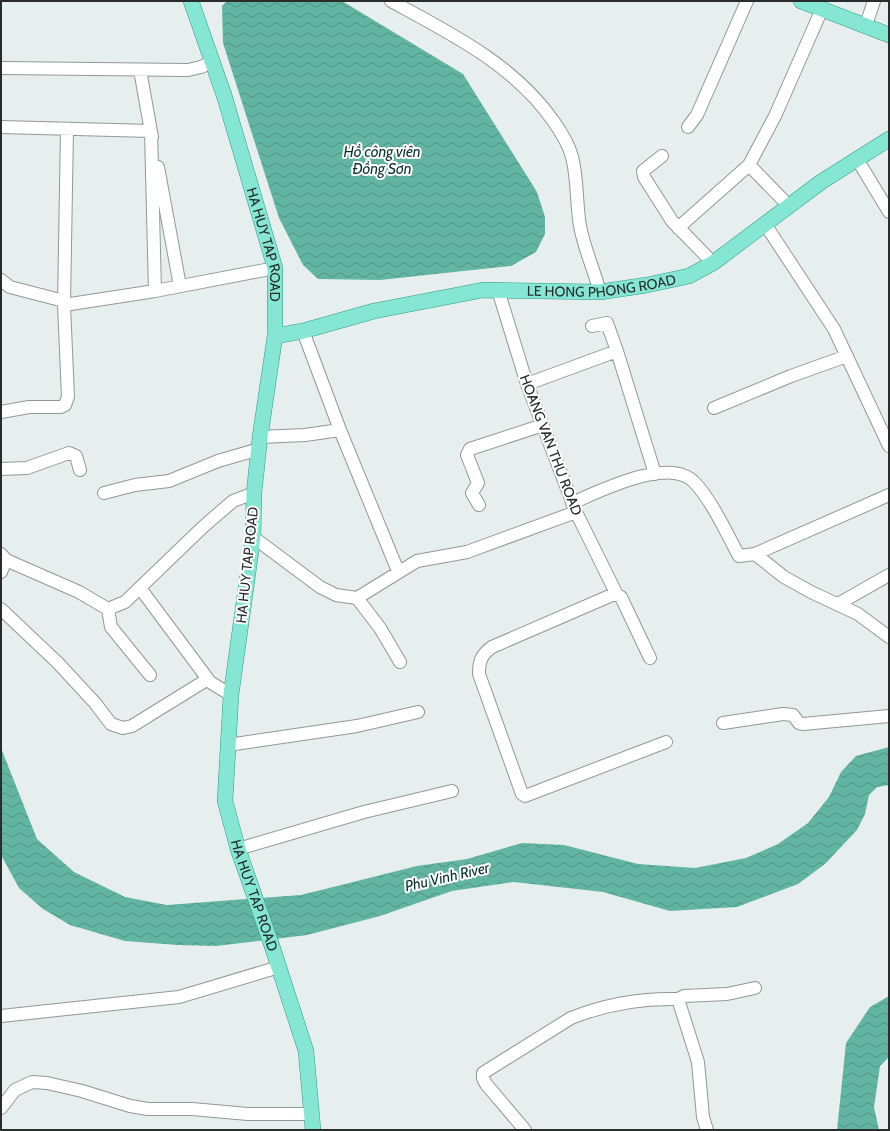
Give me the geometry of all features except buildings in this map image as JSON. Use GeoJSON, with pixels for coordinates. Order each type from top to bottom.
{"type":"FeatureCollection","features":[{"type":"Feature","properties":{"kind":"main road","name":"HA HUY TAP ROAD"},"geometry":{"type":"LineString","coordinates":[[191,1],[224,95],[275,268],[275,336],[254,493],[253,537],[231,695],[225,801],[238,849],[272,946],[306,1051],[313,1130]]}},
{"type":"Feature","properties":{"kind":"main road"},"geometry":{"type":"LineString","coordinates":[[801,1],[889,35]]}},
{"type":"Feature","properties":{"kind":"main road","name":"LE HONG PHONG ROAD"},"geometry":{"type":"LineString","coordinates":[[275,336],[303,331],[374,311],[483,290],[600,292],[647,285],[689,276],[713,263],[821,182],[889,139]]}},
{"type":"Feature","properties":{"kind":"street"},"geometry":{"type":"LineString","coordinates":[[391,1],[457,37],[494,62],[522,84],[541,103],[560,130],[572,155],[577,182],[580,224],[600,292]]}},
{"type":"Feature","properties":{"kind":"street"},"geometry":{"type":"LineString","coordinates":[[688,127],[697,115],[747,1]]}},
{"type":"Feature","properties":{"kind":"street"},"geometry":{"type":"LineString","coordinates":[[866,25],[874,1]]}},
{"type":"Feature","properties":{"kind":"street"},"geometry":{"type":"LineString","coordinates":[[678,228],[749,165],[775,116],[822,9]]}},
{"type":"Feature","properties":{"kind":"street"},"geometry":{"type":"LineString","coordinates":[[1,68],[188,70],[201,67],[212,62]]}},
{"type":"Feature","properties":{"kind":"street"},"geometry":{"type":"LineString","coordinates":[[140,70],[180,286]]}},
{"type":"Feature","properties":{"kind":"street"},"geometry":{"type":"LineString","coordinates":[[1,127],[151,131]]}},
{"type":"Feature","properties":{"kind":"street"},"geometry":{"type":"LineString","coordinates":[[1,412],[29,407],[61,407],[67,401],[64,303],[67,129]]}},
{"type":"Feature","properties":{"kind":"street"},"geometry":{"type":"LineString","coordinates":[[151,131],[155,291]]}},
{"type":"Feature","properties":{"kind":"street"},"geometry":{"type":"LineString","coordinates":[[662,156],[643,172],[664,208],[678,228],[713,263]]}},
{"type":"Feature","properties":{"kind":"street"},"geometry":{"type":"LineString","coordinates":[[857,159],[889,212]]}},
{"type":"Feature","properties":{"kind":"street"},"geometry":{"type":"LineString","coordinates":[[749,165],[789,206]]}},
{"type":"Feature","properties":{"kind":"street"},"geometry":{"type":"LineString","coordinates":[[765,224],[834,329],[889,446]]}},
{"type":"Feature","properties":{"kind":"street"},"geometry":{"type":"LineString","coordinates":[[1,280],[10,287],[64,303],[155,291],[275,268]]}},
{"type":"Feature","properties":{"kind":"street","name":"HOANG VAN THU ROAD"},"geometry":{"type":"LineString","coordinates":[[498,290],[527,384],[574,507],[617,595],[622,597],[650,658]]}},
{"type":"Feature","properties":{"kind":"street"},"geometry":{"type":"LineString","coordinates":[[592,326],[607,323],[655,474]]}},
{"type":"Feature","properties":{"kind":"street"},"geometry":{"type":"LineString","coordinates":[[303,331],[340,430],[398,571]]}},
{"type":"Feature","properties":{"kind":"street"},"geometry":{"type":"LineString","coordinates":[[527,384],[617,351]]}},
{"type":"Feature","properties":{"kind":"street"},"geometry":{"type":"LineString","coordinates":[[714,408],[791,376],[847,356]]}},
{"type":"Feature","properties":{"kind":"street"},"geometry":{"type":"LineString","coordinates":[[479,505],[472,493],[478,483],[467,455],[470,449],[543,424]]}},
{"type":"Feature","properties":{"kind":"street"},"geometry":{"type":"LineString","coordinates":[[104,493],[135,485],[169,481],[260,443],[340,430]]}},
{"type":"Feature","properties":{"kind":"street"},"geometry":{"type":"LineString","coordinates":[[1,469],[27,468],[69,453],[76,456],[80,470]]}},
{"type":"Feature","properties":{"kind":"street"},"geometry":{"type":"LineString","coordinates":[[253,537],[320,587],[336,595],[357,598],[398,571],[417,561],[467,552],[574,507],[629,479],[655,474],[680,473],[693,481],[702,491],[738,556],[756,554],[889,495]]}},
{"type":"Feature","properties":{"kind":"street"},"geometry":{"type":"LineString","coordinates":[[108,609],[125,602],[233,501],[254,493]]}},
{"type":"Feature","properties":{"kind":"street"},"geometry":{"type":"LineString","coordinates":[[756,554],[784,577],[811,592],[858,614],[889,637]]}},
{"type":"Feature","properties":{"kind":"street"},"geometry":{"type":"LineString","coordinates":[[1,572],[4,557],[79,592],[108,609]]}},
{"type":"Feature","properties":{"kind":"street"},"geometry":{"type":"LineString","coordinates":[[838,604],[889,575]]}},
{"type":"Feature","properties":{"kind":"street"},"geometry":{"type":"LineString","coordinates":[[140,588],[208,679],[216,687],[231,695]]}},
{"type":"Feature","properties":{"kind":"street"},"geometry":{"type":"LineString","coordinates":[[617,595],[492,647],[483,654],[479,660],[479,674],[482,687],[522,794],[525,796],[666,742]]}},
{"type":"Feature","properties":{"kind":"street"},"geometry":{"type":"LineString","coordinates":[[357,598],[383,633],[400,662]]}},
{"type":"Feature","properties":{"kind":"street"},"geometry":{"type":"LineString","coordinates":[[1,609],[58,663],[112,724],[119,728],[132,726],[208,679]]}},
{"type":"Feature","properties":{"kind":"street"},"geometry":{"type":"LineString","coordinates":[[108,609],[111,627],[150,675]]}},
{"type":"Feature","properties":{"kind":"street"},"geometry":{"type":"LineString","coordinates":[[228,745],[358,726],[418,712]]}},
{"type":"Feature","properties":{"kind":"street"},"geometry":{"type":"LineString","coordinates":[[723,723],[783,714],[793,715],[799,723],[803,724],[889,716]]}},
{"type":"Feature","properties":{"kind":"street"},"geometry":{"type":"LineString","coordinates":[[238,849],[364,812],[452,791]]}},
{"type":"Feature","properties":{"kind":"street"},"geometry":{"type":"LineString","coordinates":[[1,1016],[179,997],[279,967]]}},
{"type":"Feature","properties":{"kind":"street"},"geometry":{"type":"LineString","coordinates":[[525,1130],[486,1084],[484,1073],[571,1018],[627,1002],[655,998],[678,999],[684,996],[727,994],[756,988]]}},
{"type":"Feature","properties":{"kind":"street"},"geometry":{"type":"LineString","coordinates":[[678,999],[698,1062],[703,1117],[707,1130]]}},
{"type":"Feature","properties":{"kind":"street"},"geometry":{"type":"LineString","coordinates":[[1,1108],[15,1090],[32,1082],[47,1083],[82,1091],[130,1106],[148,1109],[192,1109],[248,1114],[312,1114]]}},
{"type":"Feature","properties":{"kind":"water","name":"Hồ công viên Đồng Sơn"},"geometry":{"type":"Polygon","coordinates":[[[227,1],[342,1],[463,74],[537,192],[545,217],[545,234],[536,252],[511,266],[380,280],[318,279],[303,265],[279,218],[223,43],[222,6],[227,1]]]}},
{"type":"Feature","properties":{"kind":"water","name":"Phu Vinh River"},"geometry":{"type":"Polygon","coordinates":[[[889,747],[889,785],[877,787],[869,795],[865,814],[857,830],[825,864],[798,884],[737,907],[670,911],[603,892],[514,882],[452,891],[380,916],[307,935],[216,946],[178,945],[125,941],[70,925],[43,909],[19,888],[1,855],[1,748],[37,839],[74,872],[125,897],[167,905],[301,895],[417,866],[467,859],[522,843],[564,845],[638,864],[695,868],[746,858],[778,844],[808,823],[829,797],[841,772],[856,756],[889,747]]]}},
{"type":"Feature","properties":{"kind":"water"},"geometry":{"type":"Polygon","coordinates":[[[889,996],[889,1057],[880,1066],[874,1107],[879,1130],[837,1130],[846,1043],[870,1007],[889,996]]]}}]}
